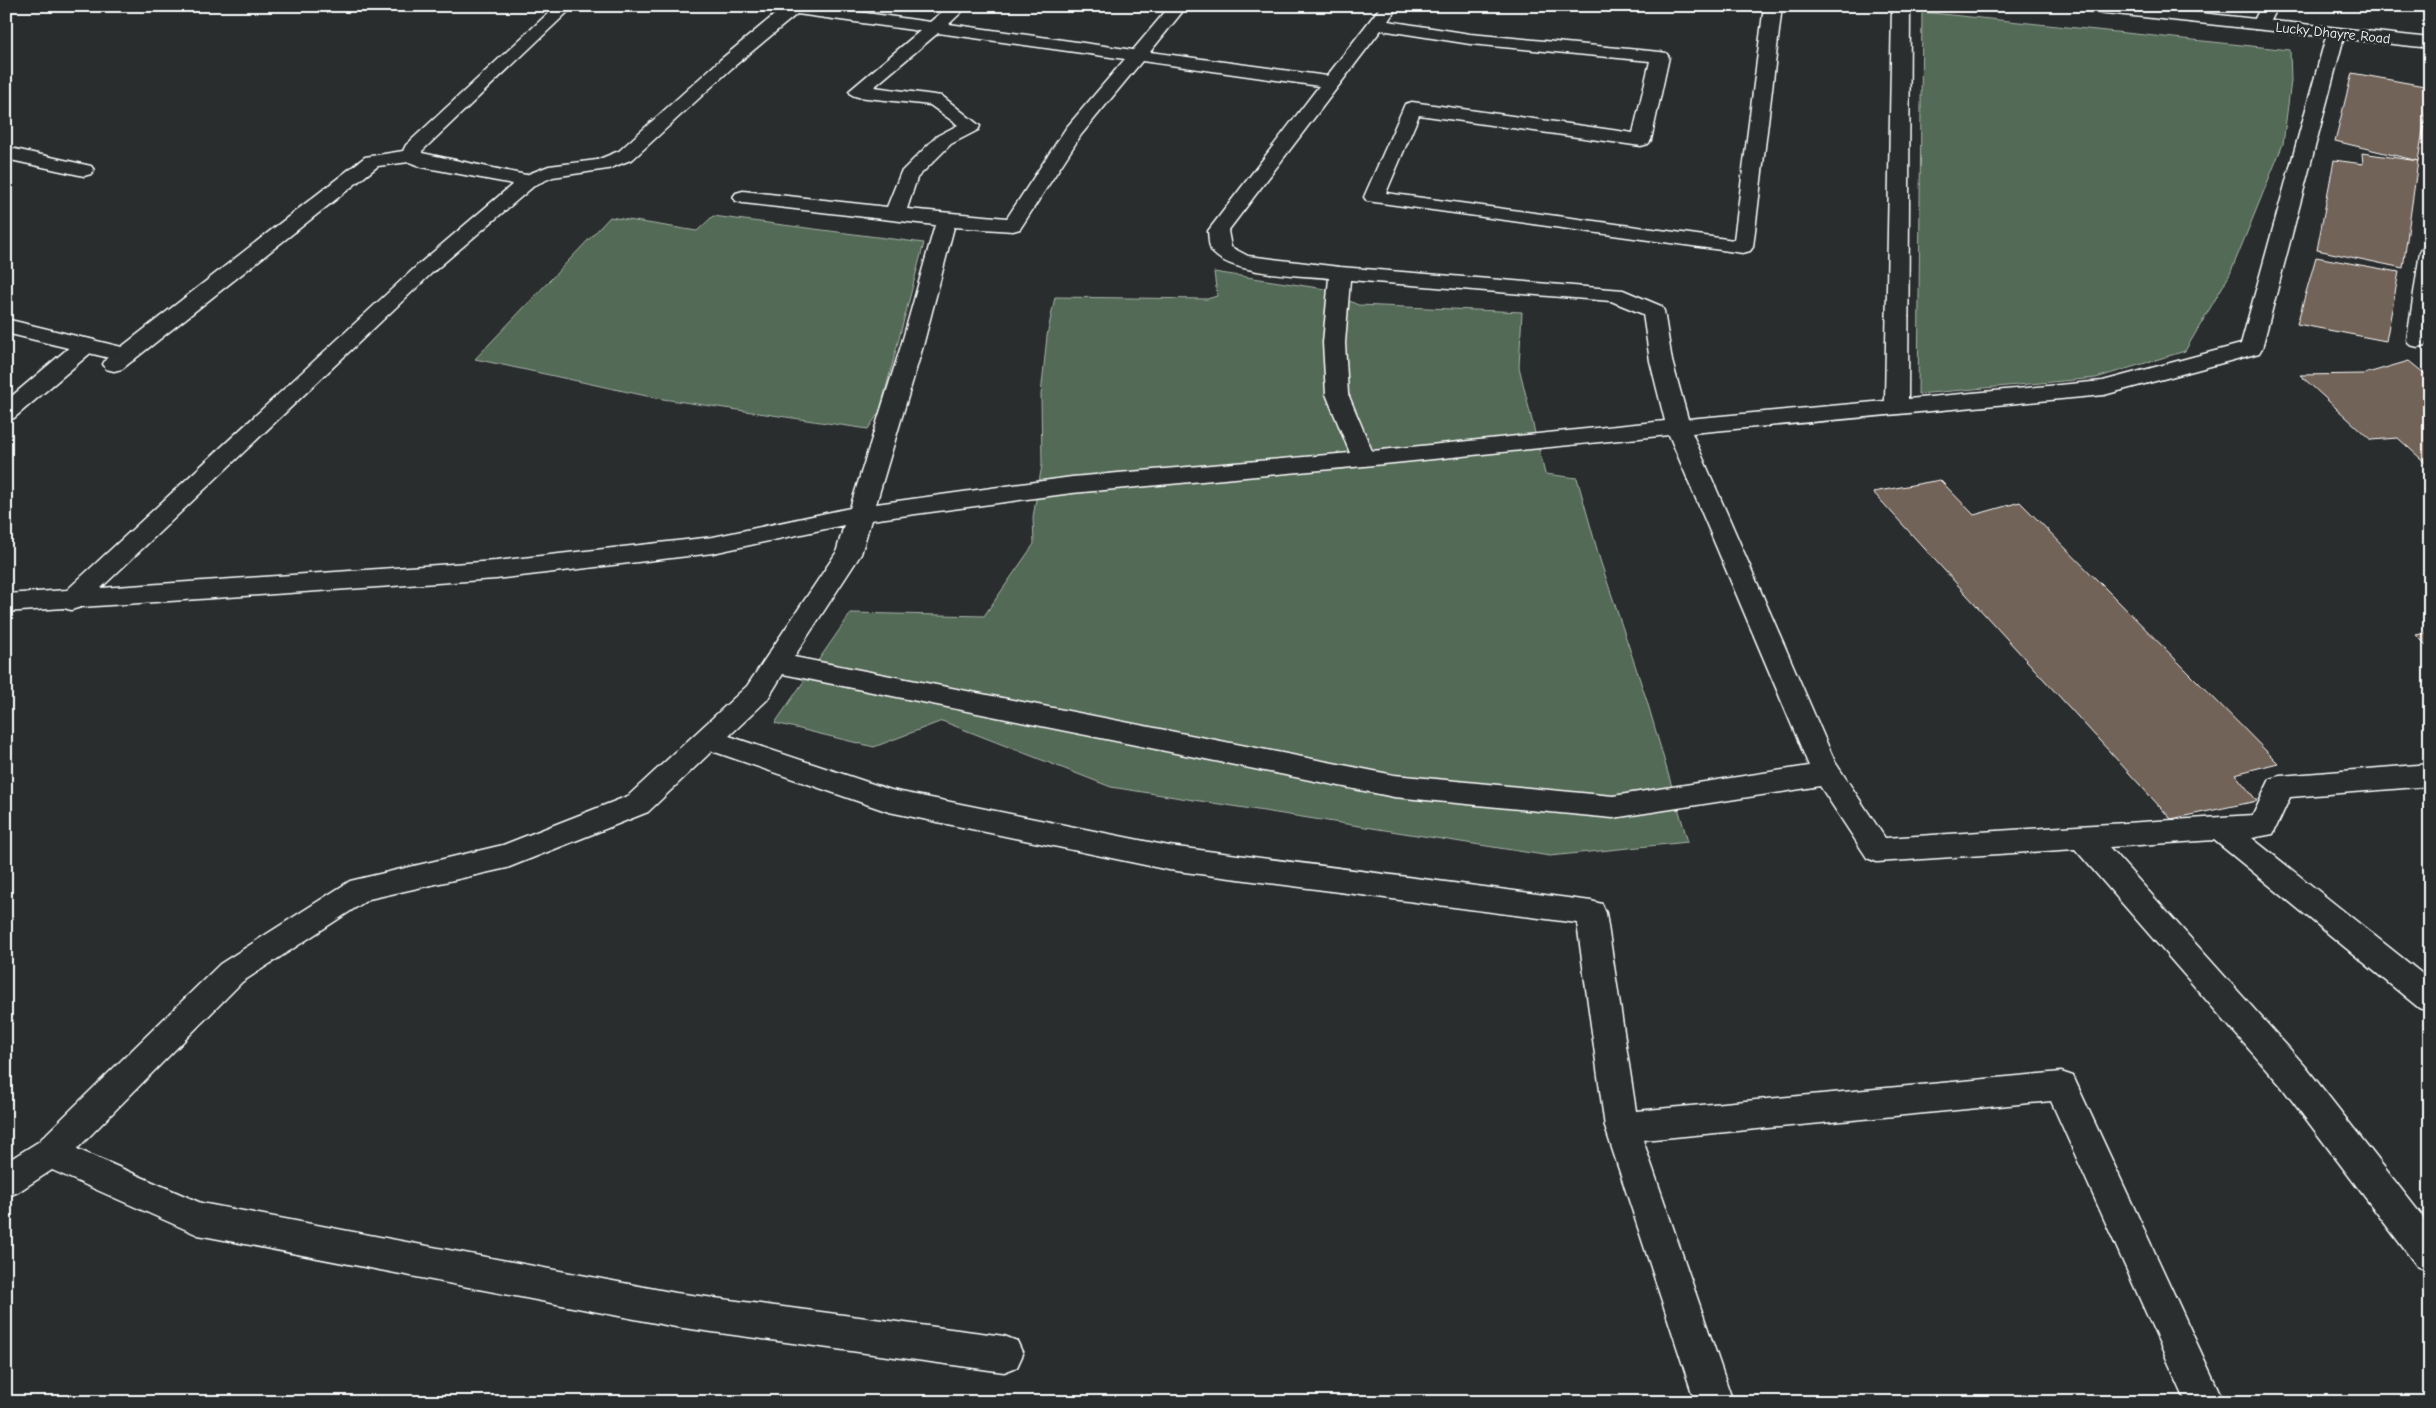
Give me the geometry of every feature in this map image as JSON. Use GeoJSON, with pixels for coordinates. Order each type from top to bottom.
{"type":"FeatureCollection","features":[{"type":"Feature","properties":{"kind":"street"},"geometry":{"type":"LineString","coordinates":[[412,156],[413,149],[566,6]]}},
{"type":"Feature","properties":{"kind":"street"},"geometry":{"type":"LineString","coordinates":[[894,214],[908,176],[944,140],[971,126],[935,100],[858,91],[960,6]]}},
{"type":"Feature","properties":{"kind":"street"},"geometry":{"type":"LineString","coordinates":[[743,197],[946,220],[1013,225],[1073,132],[1179,6]]}},
{"type":"Feature","properties":{"kind":"street"},"geometry":{"type":"LineString","coordinates":[[1390,6],[1330,82],[1218,231],[1220,250],[1243,262],[1340,273],[1615,295],[1653,312],[1661,361],[1679,427],[1691,462],[1828,774],[1877,850],[2263,826],[2280,787],[2430,775]]}},
{"type":"Feature","properties":{"kind":"street"},"geometry":{"type":"LineString","coordinates":[[1376,24],[1470,39],[1660,57],[1641,140],[1412,108],[1374,197],[1744,247],[1773,6]]}},
{"type":"Feature","properties":{"kind":"street"},"geometry":{"type":"LineString","coordinates":[[1896,407],[1901,6]]}},
{"type":"Feature","properties":{"kind":"street","name":"Lucky Dhayre Road"},"geometry":{"type":"LineString","coordinates":[[2088,6],[2430,43]]}},
{"type":"Feature","properties":{"kind":"street"},"geometry":{"type":"LineString","coordinates":[[2261,25],[2270,6]]}},
{"type":"Feature","properties":{"kind":"street"},"geometry":{"type":"LineString","coordinates":[[72,601],[426,268],[528,181],[550,172],[601,165],[626,155],[784,8],[1330,82]]}},
{"type":"Feature","properties":{"kind":"street"},"geometry":{"type":"LineString","coordinates":[[6,603],[72,601],[496,570],[713,545],[860,514],[1072,485],[2104,388],[2251,348],[2336,33]]}},
{"type":"Feature","properties":{"kind":"street"},"geometry":{"type":"LineString","coordinates":[[7,154],[84,170]]}},
{"type":"Feature","properties":{"kind":"street"},"geometry":{"type":"LineString","coordinates":[[6,326],[86,345],[120,359],[372,162],[412,156],[422,161],[528,181]]}},
{"type":"Feature","properties":{"kind":"street"},"geometry":{"type":"LineString","coordinates":[[6,1182],[50,1153],[232,973],[361,889],[507,856],[638,804],[757,693],[848,554],[912,346],[946,220]]}},
{"type":"Feature","properties":{"kind":"street"},"geometry":{"type":"LineString","coordinates":[[2418,340],[2430,252]]}},
{"type":"Feature","properties":{"kind":"street"},"geometry":{"type":"LineString","coordinates":[[1340,273],[1334,343],[1337,394],[1364,459]]}},
{"type":"Feature","properties":{"kind":"street"},"geometry":{"type":"LineString","coordinates":[[6,413],[86,345]]}},
{"type":"Feature","properties":{"kind":"street"},"geometry":{"type":"LineString","coordinates":[[776,664],[1394,786],[1614,807],[1828,774]]}},
{"type":"Feature","properties":{"kind":"street"},"geometry":{"type":"LineString","coordinates":[[707,739],[889,801],[1169,858],[1591,913],[1622,1127],[1714,1402]]}},
{"type":"Feature","properties":{"kind":"street"},"geometry":{"type":"LineString","coordinates":[[2219,828],[2430,999]]}},
{"type":"Feature","properties":{"kind":"street"},"geometry":{"type":"LineString","coordinates":[[2082,837],[2293,1076],[2430,1254]]}},
{"type":"Feature","properties":{"kind":"street"},"geometry":{"type":"LineString","coordinates":[[1622,1127],[2061,1086],[2205,1402]]}},
{"type":"Feature","properties":{"kind":"street"},"geometry":{"type":"LineString","coordinates":[[50,1153],[198,1218],[676,1310],[1004,1354]]}},
{"type":"Feature","properties":{"kind":"green space"},"geometry":{"type":"Polygon","coordinates":[[[1922,12],[2290,50],[2291,81],[2283,144],[2230,274],[2185,351],[2096,378],[1918,394],[1922,12]]]}},
{"type":"Feature","properties":{"kind":"green space"},"geometry":{"type":"Polygon","coordinates":[[[713,216],[924,243],[880,411],[868,429],[656,398],[475,359],[610,217],[697,231],[713,216]]]}},
{"type":"Feature","properties":{"kind":"green space"},"geometry":{"type":"Polygon","coordinates":[[[1214,272],[1325,289],[1358,305],[1522,312],[1519,367],[1545,474],[1577,478],[1600,560],[1647,701],[1688,842],[1550,856],[1111,787],[942,721],[874,747],[775,723],[851,613],[984,616],[1034,544],[1033,517],[1042,465],[1041,395],[1047,336],[1055,297],[1207,299],[1217,296],[1214,272]]]}},
{"type":"Feature","properties":{"kind":"building"},"geometry":{"type":"Polygon","coordinates":[[[2352,73],[2430,87],[2418,161],[2335,141],[2352,73]]]}},
{"type":"Feature","properties":{"kind":"building"},"geometry":{"type":"Polygon","coordinates":[[[2362,153],[2418,161],[2403,268],[2317,250],[2334,160],[2363,164],[2362,153]]]}},
{"type":"Feature","properties":{"kind":"building"},"geometry":{"type":"Polygon","coordinates":[[[2316,257],[2399,272],[2386,341],[2297,324],[2316,257]]]}},
{"type":"Feature","properties":{"kind":"building"},"geometry":{"type":"Polygon","coordinates":[[[2409,361],[2430,378],[2430,467],[2398,438],[2371,440],[2300,375],[2364,374],[2409,361]]]}},
{"type":"Feature","properties":{"kind":"building"},"geometry":{"type":"Polygon","coordinates":[[[1940,480],[1974,515],[2020,502],[2278,763],[2235,774],[2257,801],[2171,819],[1873,492],[1940,480]]]}},
{"type":"Feature","properties":{"kind":"building"},"geometry":{"type":"Polygon","coordinates":[[[2430,632],[2430,649],[2416,635],[2430,632]]]}}]}
